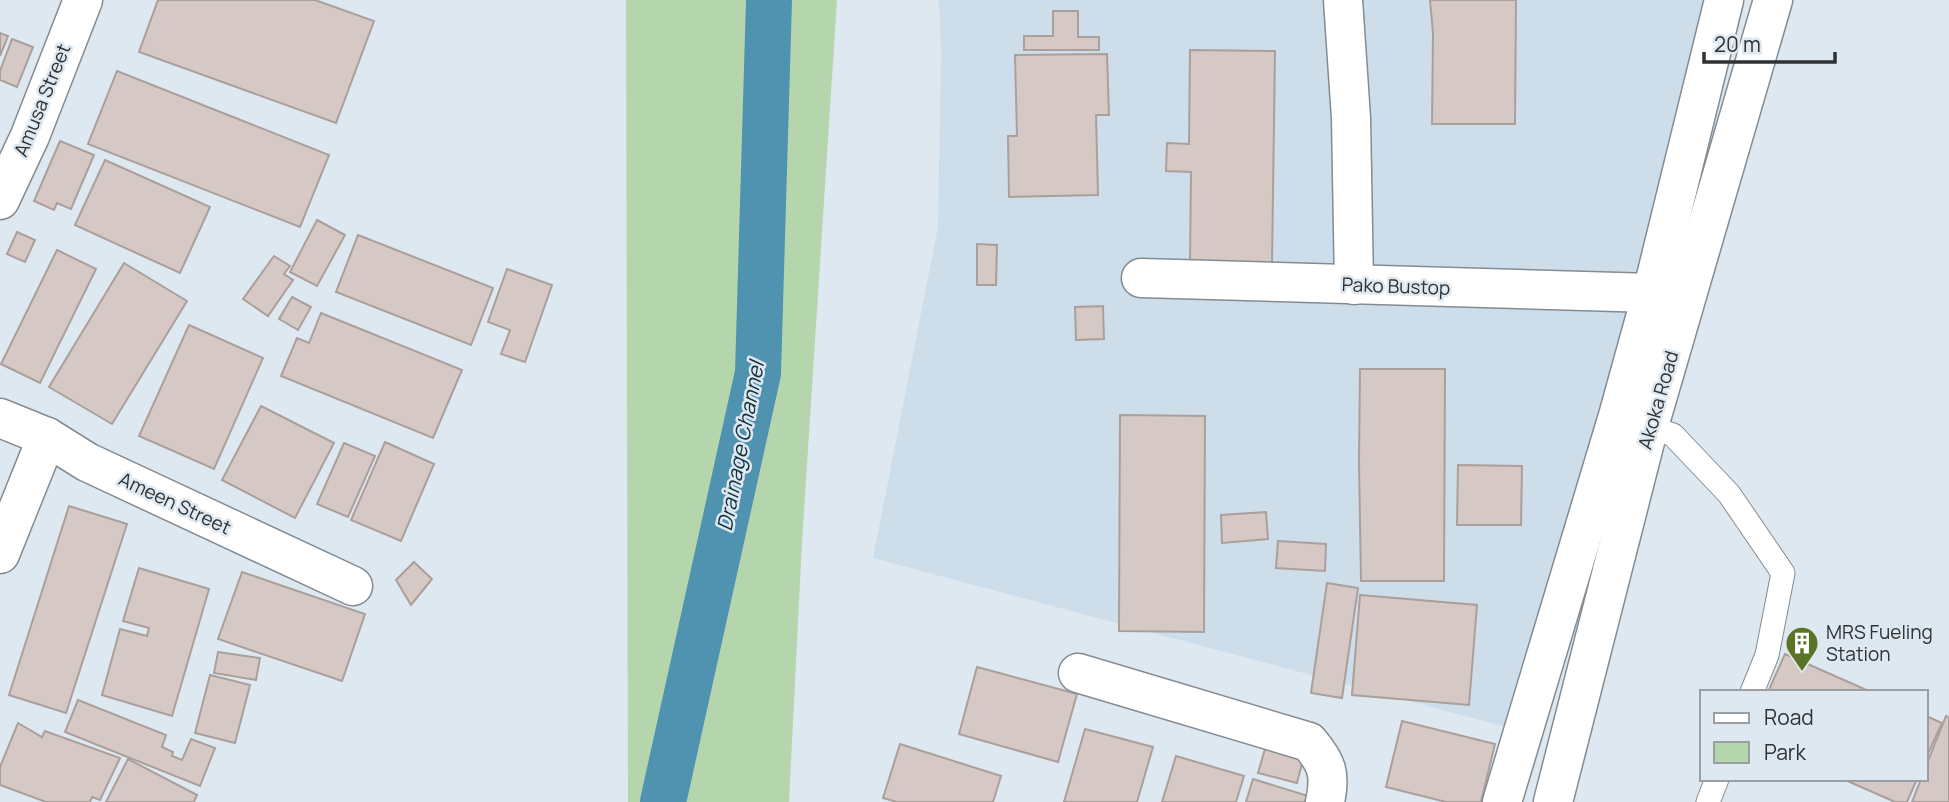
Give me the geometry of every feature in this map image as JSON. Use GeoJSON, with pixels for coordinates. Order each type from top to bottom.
{"type":"FeatureCollection","features":[{"type":"Feature","properties":{"kind":"street"},"geometry":{"type":"LineString","coordinates":[[1343,0],[1351,118],[1354,285]]}},
{"type":"Feature","properties":{"kind":"street"},"geometry":{"type":"LineString","coordinates":[[1502,802],[1634,421],[1651,293],[1724,0]]}},
{"type":"Feature","properties":{"kind":"street","name":"Akoka Road"},"geometry":{"type":"LineString","coordinates":[[1553,802],[1634,421],[1773,0]]}},
{"type":"Feature","properties":{"kind":"street","name":"Amusa Street"},"geometry":{"type":"LineString","coordinates":[[0,200],[30,136],[69,4]]}},
{"type":"Feature","properties":{"kind":"street","name":"Pako Bustop"},"geometry":{"type":"LineString","coordinates":[[1141,278],[1651,293]]}},
{"type":"Feature","properties":{"kind":"street","name":"Ameen Street"},"geometry":{"type":"LineString","coordinates":[[0,418],[47,437],[87,462],[353,586]]}},
{"type":"Feature","properties":{"kind":"street"},"geometry":{"type":"LineString","coordinates":[[0,554],[47,437]]}},
{"type":"Feature","properties":{"kind":"street"},"geometry":{"type":"LineString","coordinates":[[1078,673],[1309,742],[1321,756],[1329,782],[1325,802]]}},
{"type":"Feature","properties":{"kind":"lane"},"geometry":{"type":"LineString","coordinates":[[1634,421],[1673,435],[1729,494],[1783,573],[1767,655],[1753,690]]}},
{"type":"Feature","properties":{"kind":"lane"},"geometry":{"type":"LineString","coordinates":[[1708,802],[1716,781]]}},
{"type":"Feature","properties":{"kind":"shaded area"},"geometry":{"type":"Polygon","coordinates":[[[939,0],[1710,0],[1514,729],[873,558],[938,227],[941,54],[939,0]]]}},
{"type":"Feature","properties":{"kind":"green space"},"geometry":{"type":"Polygon","coordinates":[[[626,0],[837,0],[802,542],[789,802],[628,802],[626,0]]]}},
{"type":"Feature","properties":{"kind":"building"},"geometry":{"type":"Polygon","coordinates":[[[158,0],[315,0],[374,21],[336,123],[139,52],[158,0]]]}},
{"type":"Feature","properties":{"kind":"building"},"geometry":{"type":"Polygon","coordinates":[[[1430,0],[1516,0],[1515,124],[1432,124],[1433,33],[1430,0]]]}},
{"type":"Feature","properties":{"kind":"building"},"geometry":{"type":"Polygon","coordinates":[[[1053,11],[1078,11],[1078,37],[1099,37],[1099,50],[1024,50],[1024,36],[1053,36],[1053,11]]]}},
{"type":"Feature","properties":{"kind":"building"},"geometry":{"type":"Polygon","coordinates":[[[0,33],[8,36],[0,56],[0,33]]]}},
{"type":"Feature","properties":{"kind":"building"},"geometry":{"type":"Polygon","coordinates":[[[12,39],[33,47],[17,87],[0,80],[0,71],[12,39]]]}},
{"type":"Feature","properties":{"kind":"building"},"geometry":{"type":"Polygon","coordinates":[[[1190,50],[1275,51],[1272,264],[1190,262],[1191,172],[1166,171],[1167,143],[1189,144],[1190,50]]]}},
{"type":"Feature","properties":{"kind":"building"},"geometry":{"type":"Polygon","coordinates":[[[1107,54],[1109,115],[1096,115],[1098,195],[1009,197],[1008,136],[1017,136],[1015,55],[1107,54]]]}},
{"type":"Feature","properties":{"kind":"building"},"geometry":{"type":"Polygon","coordinates":[[[117,71],[329,155],[300,227],[88,144],[117,71]]]}},
{"type":"Feature","properties":{"kind":"building"},"geometry":{"type":"Polygon","coordinates":[[[60,141],[94,155],[71,209],[57,203],[54,210],[34,201],[60,141]]]}},
{"type":"Feature","properties":{"kind":"building"},"geometry":{"type":"Polygon","coordinates":[[[105,160],[210,207],[180,273],[75,225],[105,160]]]}},
{"type":"Feature","properties":{"kind":"building"},"geometry":{"type":"Polygon","coordinates":[[[317,220],[345,235],[317,286],[290,272],[317,220]]]}},
{"type":"Feature","properties":{"kind":"building"},"geometry":{"type":"Polygon","coordinates":[[[17,232],[35,240],[25,262],[7,254],[17,232]]]}},
{"type":"Feature","properties":{"kind":"building"},"geometry":{"type":"Polygon","coordinates":[[[358,235],[493,288],[471,345],[336,292],[358,235]]]}},
{"type":"Feature","properties":{"kind":"building"},"geometry":{"type":"Polygon","coordinates":[[[977,244],[997,245],[996,285],[977,285],[977,244]]]}},
{"type":"Feature","properties":{"kind":"building"},"geometry":{"type":"Polygon","coordinates":[[[57,250],[96,269],[40,383],[1,364],[57,250]]]}},
{"type":"Feature","properties":{"kind":"building"},"geometry":{"type":"Polygon","coordinates":[[[274,256],[290,266],[284,274],[293,280],[268,316],[243,299],[274,256]]]}},
{"type":"Feature","properties":{"kind":"building"},"geometry":{"type":"Polygon","coordinates":[[[124,263],[187,301],[112,424],[49,387],[124,263]]]}},
{"type":"Feature","properties":{"kind":"building"},"geometry":{"type":"Polygon","coordinates":[[[507,269],[552,285],[525,362],[501,354],[510,330],[488,322],[507,269]]]}},
{"type":"Feature","properties":{"kind":"building"},"geometry":{"type":"Polygon","coordinates":[[[292,297],[311,307],[298,330],[279,319],[292,297]]]}},
{"type":"Feature","properties":{"kind":"building"},"geometry":{"type":"Polygon","coordinates":[[[1103,306],[1104,339],[1076,340],[1075,307],[1103,306]]]}},
{"type":"Feature","properties":{"kind":"building"},"geometry":{"type":"Polygon","coordinates":[[[321,313],[462,370],[433,438],[281,376],[297,338],[309,343],[321,313]]]}},
{"type":"Feature","properties":{"kind":"building"},"geometry":{"type":"Polygon","coordinates":[[[189,325],[263,358],[214,469],[139,436],[189,325]]]}},
{"type":"Feature","properties":{"kind":"building"},"geometry":{"type":"Polygon","coordinates":[[[1360,369],[1445,369],[1444,581],[1361,581],[1360,369]]]}},
{"type":"Feature","properties":{"kind":"building"},"geometry":{"type":"Polygon","coordinates":[[[261,406],[334,443],[295,518],[222,480],[261,406]]]}},
{"type":"Feature","properties":{"kind":"building"},"geometry":{"type":"Polygon","coordinates":[[[1120,415],[1205,416],[1204,632],[1119,631],[1120,415]]]}},
{"type":"Feature","properties":{"kind":"building"},"geometry":{"type":"Polygon","coordinates":[[[385,442],[434,464],[401,541],[351,520],[385,442]]]}},
{"type":"Feature","properties":{"kind":"building"},"geometry":{"type":"Polygon","coordinates":[[[344,443],[375,456],[348,517],[317,504],[344,443]]]}},
{"type":"Feature","properties":{"kind":"building"},"geometry":{"type":"Polygon","coordinates":[[[1458,465],[1522,466],[1521,525],[1457,525],[1458,465]]]}},
{"type":"Feature","properties":{"kind":"building"},"geometry":{"type":"Polygon","coordinates":[[[69,506],[127,524],[66,713],[9,695],[69,506]]]}},
{"type":"Feature","properties":{"kind":"building"},"geometry":{"type":"Polygon","coordinates":[[[1266,512],[1268,539],[1222,543],[1221,515],[1266,512]]]}},
{"type":"Feature","properties":{"kind":"building"},"geometry":{"type":"Polygon","coordinates":[[[1278,541],[1326,544],[1325,571],[1276,568],[1278,541]]]}},
{"type":"Feature","properties":{"kind":"building"},"geometry":{"type":"Polygon","coordinates":[[[414,562],[432,579],[411,605],[396,580],[414,562]]]}},
{"type":"Feature","properties":{"kind":"building"},"geometry":{"type":"Polygon","coordinates":[[[139,568],[209,589],[172,716],[102,695],[120,629],[147,636],[149,628],[123,621],[139,568]]]}},
{"type":"Feature","properties":{"kind":"building"},"geometry":{"type":"Polygon","coordinates":[[[242,572],[365,614],[342,681],[218,639],[242,572]]]}},
{"type":"Feature","properties":{"kind":"building"},"geometry":{"type":"Polygon","coordinates":[[[1327,583],[1358,588],[1342,698],[1311,693],[1327,583]]]}},
{"type":"Feature","properties":{"kind":"building"},"geometry":{"type":"Polygon","coordinates":[[[1360,595],[1477,605],[1469,705],[1352,695],[1360,595]]]}},
{"type":"Feature","properties":{"kind":"building"},"geometry":{"type":"Polygon","coordinates":[[[218,652],[260,658],[256,680],[214,673],[218,652]]]}},
{"type":"Feature","properties":{"kind":"building","name":"MRS Fueling Station"},"geometry":{"type":"Polygon","coordinates":[[[1785,654],[1866,690],[1769,690],[1785,654]]]}},
{"type":"Feature","properties":{"kind":"building"},"geometry":{"type":"Polygon","coordinates":[[[977,667],[1077,694],[1058,762],[959,734],[977,667]]]}},
{"type":"Feature","properties":{"kind":"building"},"geometry":{"type":"Polygon","coordinates":[[[210,675],[250,685],[235,743],[195,733],[210,675]]]}},
{"type":"Feature","properties":{"kind":"building"},"geometry":{"type":"Polygon","coordinates":[[[78,700],[166,735],[162,747],[182,760],[191,739],[215,748],[200,786],[65,732],[78,700]]]}},
{"type":"Feature","properties":{"kind":"building"},"geometry":{"type":"Polygon","coordinates":[[[1946,716],[1949,717],[1949,802],[1912,802],[1920,781],[1928,781],[1928,761],[1946,716]]]}},
{"type":"Feature","properties":{"kind":"building","name":"MRS Fueling Station"},"geometry":{"type":"Polygon","coordinates":[[[1928,717],[1942,723],[1928,754],[1928,717]]]}},
{"type":"Feature","properties":{"kind":"building"},"geometry":{"type":"Polygon","coordinates":[[[1402,721],[1495,744],[1481,802],[1446,802],[1386,787],[1402,721]]]}},
{"type":"Feature","properties":{"kind":"building"},"geometry":{"type":"Polygon","coordinates":[[[18,723],[42,737],[45,731],[120,758],[100,800],[92,797],[90,802],[46,802],[0,785],[0,767],[18,723]]]}},
{"type":"Feature","properties":{"kind":"building"},"geometry":{"type":"Polygon","coordinates":[[[1085,729],[1153,747],[1137,802],[1064,802],[1085,729]]]}},
{"type":"Feature","properties":{"kind":"building"},"geometry":{"type":"Polygon","coordinates":[[[1267,742],[1305,752],[1297,783],[1258,773],[1267,742]]]}},
{"type":"Feature","properties":{"kind":"building"},"geometry":{"type":"Polygon","coordinates":[[[900,744],[1001,776],[993,802],[897,802],[883,798],[900,744]]]}},
{"type":"Feature","properties":{"kind":"building"},"geometry":{"type":"Polygon","coordinates":[[[1176,756],[1244,776],[1236,802],[1162,802],[1176,756]]]}},
{"type":"Feature","properties":{"kind":"building"},"geometry":{"type":"Polygon","coordinates":[[[128,759],[197,795],[194,802],[106,802],[128,759]]]}},
{"type":"Feature","properties":{"kind":"building"},"geometry":{"type":"Polygon","coordinates":[[[1253,779],[1321,800],[1321,802],[1246,802],[1253,779]]]}},
{"type":"Feature","properties":{"kind":"building"},"geometry":{"type":"Polygon","coordinates":[[[1848,781],[1916,781],[1907,802],[1895,802],[1848,781]]]}},
{"type":"Feature","properties":{"kind":"waterway","name":"Drainage Channel"},"geometry":{"type":"LineString","coordinates":[[663,802],[758,373],[769,0]]}},
{"type":"Feature","properties":{"kind":"place","name":"MRS Fueling Station"},"geometry":{"type":"Point","coordinates":[1802,673]}}]}
